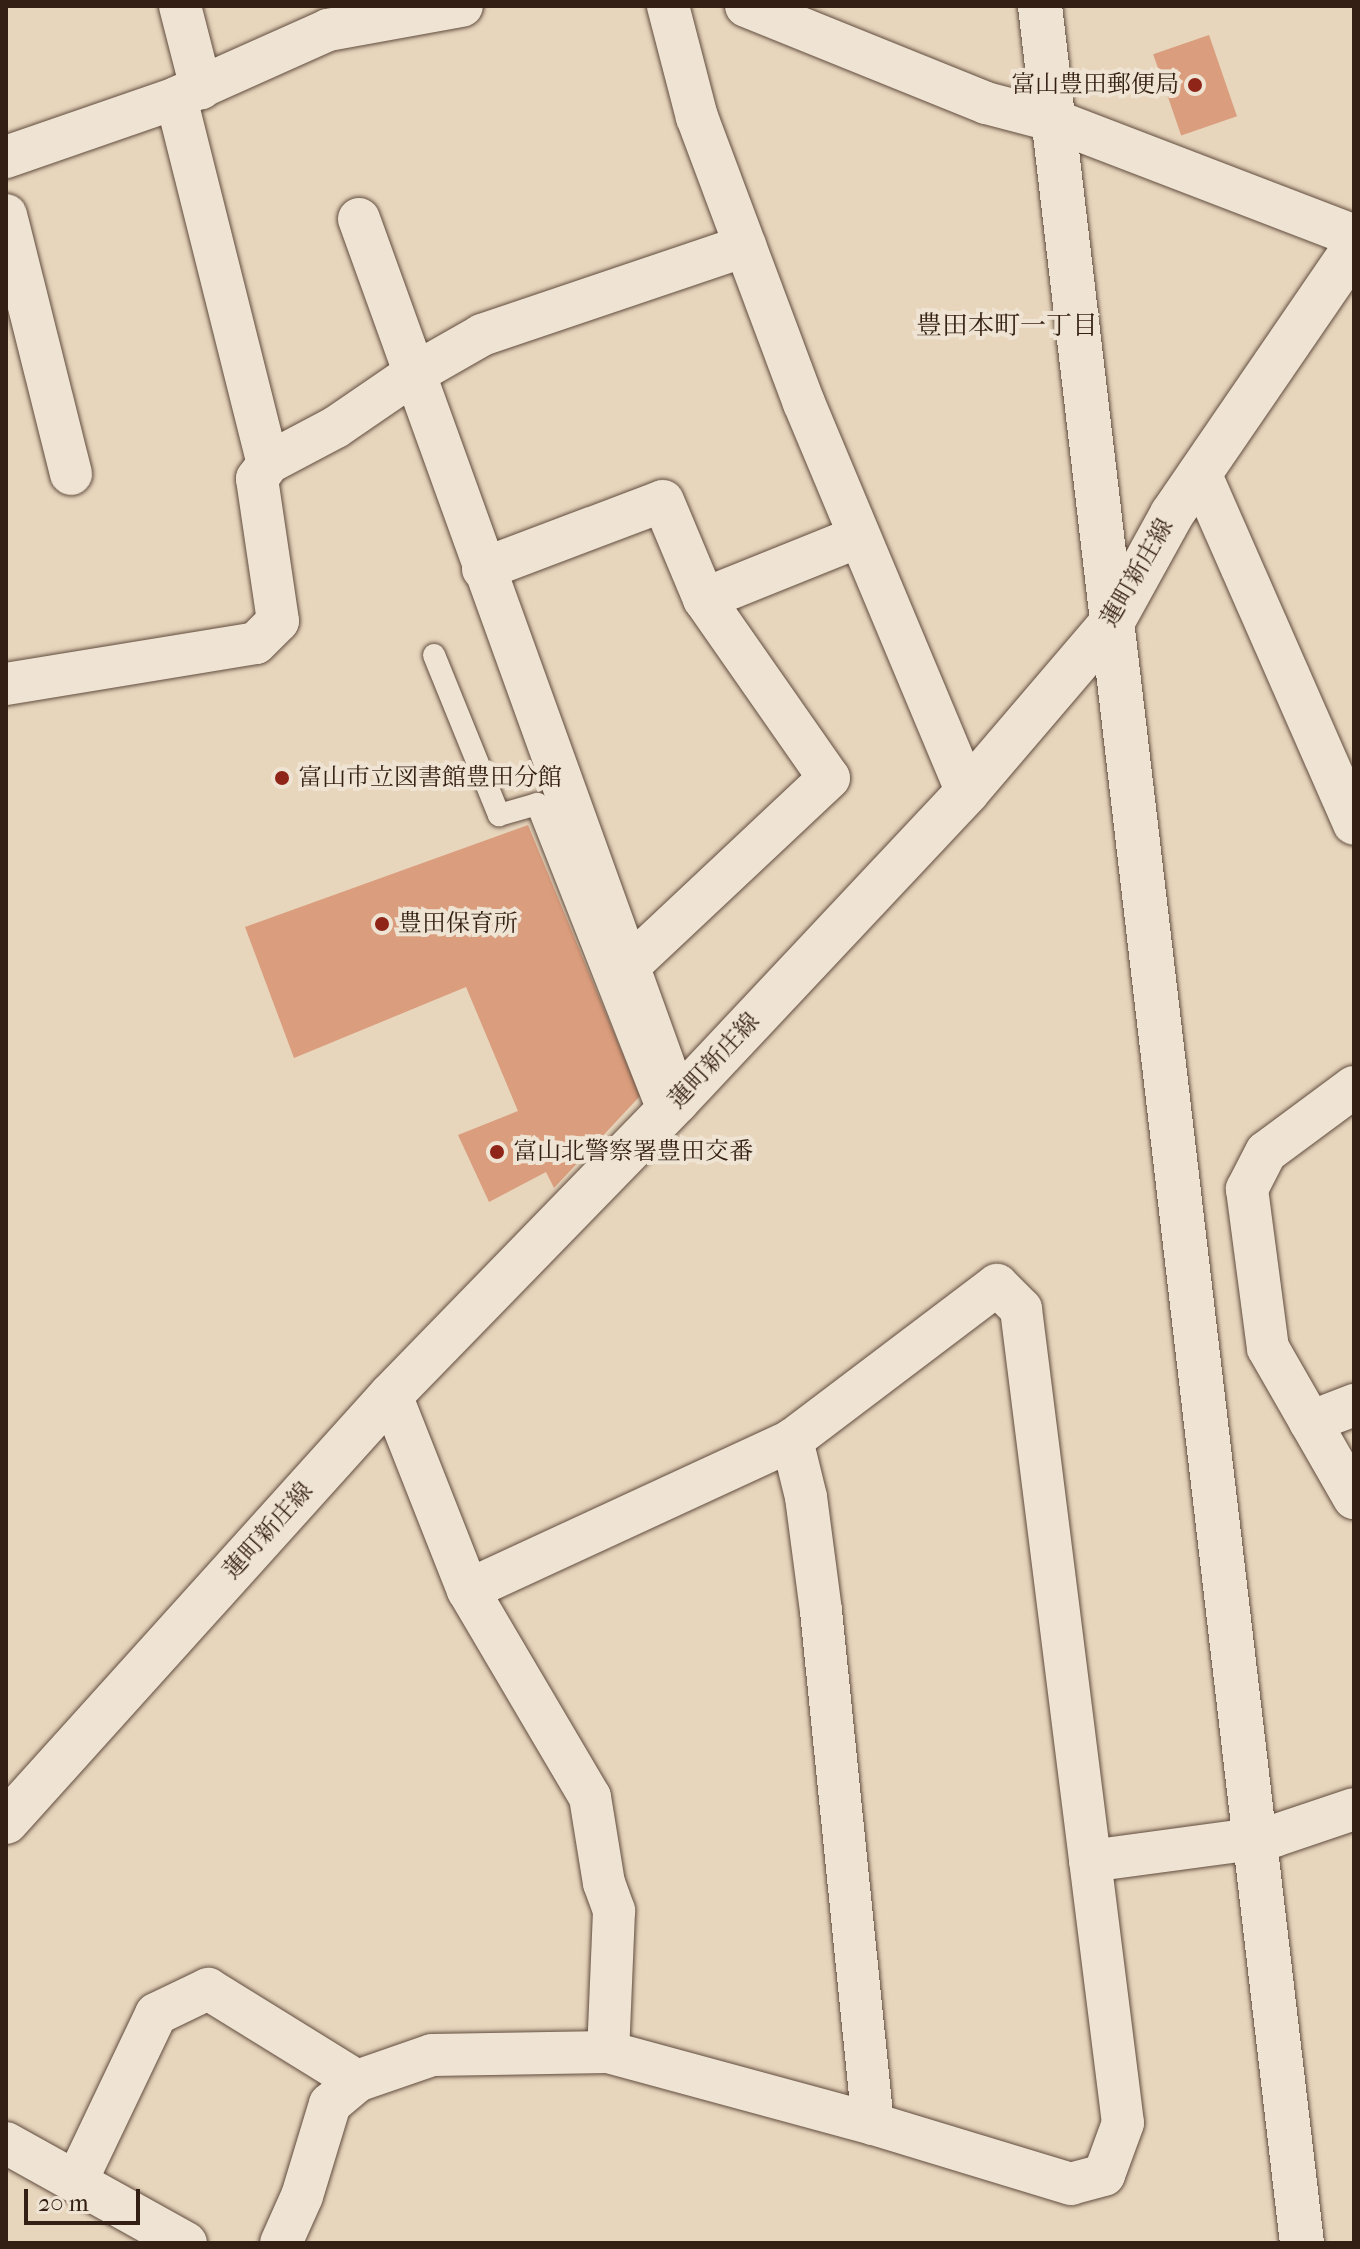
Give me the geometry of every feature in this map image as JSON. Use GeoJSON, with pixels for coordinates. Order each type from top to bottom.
{"type":"FeatureCollection","features":[{"type":"Feature","properties":{"kind":"street"},"geometry":{"type":"LineString","coordinates":[[180,6],[188,93],[268,463]]}},
{"type":"Feature","properties":{"kind":"street"},"geometry":{"type":"LineString","coordinates":[[6,157],[188,93],[328,30],[462,6]]}},
{"type":"Feature","properties":{"kind":"street"},"geometry":{"type":"LineString","coordinates":[[668,6],[697,117],[745,246],[858,537],[967,792]]}},
{"type":"Feature","properties":{"kind":"street"},"geometry":{"type":"LineString","coordinates":[[746,6],[986,103],[1055,121],[1354,236]]}},
{"type":"Feature","properties":{"kind":"street"},"geometry":{"type":"LineString","coordinates":[[1040,6],[1302,2243]]}},
{"type":"Feature","properties":{"kind":"street"},"geometry":{"type":"LineString","coordinates":[[6,215],[71,474]]}},
{"type":"Feature","properties":{"kind":"street"},"geometry":{"type":"LineString","coordinates":[[359,219],[412,375],[628,967],[669,1109]]}},
{"type":"Feature","properties":{"kind":"street"},"geometry":{"type":"LineString","coordinates":[[6,684],[256,643],[278,621],[257,479],[268,463],[336,427],[412,375],[482,335],[745,246]]}},
{"type":"Feature","properties":{"kind":"street","name":"蓮町新庄線"},"geometry":{"type":"LineString","coordinates":[[6,1822],[391,1395],[669,1109],[967,792],[1113,621],[1172,514],[1354,248]]}},
{"type":"Feature","properties":{"kind":"street"},"geometry":{"type":"LineString","coordinates":[[1200,473],[1354,824]]}},
{"type":"Feature","properties":{"kind":"street"},"geometry":{"type":"LineString","coordinates":[[483,569],[663,501],[704,599],[829,778],[628,967]]}},
{"type":"Feature","properties":{"kind":"street"},"geometry":{"type":"LineString","coordinates":[[704,599],[858,537]]}},
{"type":"Feature","properties":{"kind":"street"},"geometry":{"type":"LineString","coordinates":[[1354,1087],[1266,1152],[1247,1189],[1268,1348],[1354,1498]]}},
{"type":"Feature","properties":{"kind":"street"},"geometry":{"type":"LineString","coordinates":[[281,2243],[302,2196],[330,2104],[357,2081],[432,2055],[608,2052],[873,2124],[1071,2184],[1104,2175],[1123,2123],[1021,1309],[997,1285],[792,1440],[468,1590]]}},
{"type":"Feature","properties":{"kind":"street"},"geometry":{"type":"LineString","coordinates":[[391,1395],[468,1590],[590,1797],[604,1883],[614,1911],[608,2052]]}},
{"type":"Feature","properties":{"kind":"street"},"geometry":{"type":"LineString","coordinates":[[1310,1422],[1354,1405]]}},
{"type":"Feature","properties":{"kind":"street"},"geometry":{"type":"LineString","coordinates":[[792,1440],[806,1497],[821,1611],[873,2124]]}},
{"type":"Feature","properties":{"kind":"street"},"geometry":{"type":"LineString","coordinates":[[1090,1861],[1274,1836],[1354,1809]]}},
{"type":"Feature","properties":{"kind":"street"},"geometry":{"type":"LineString","coordinates":[[76,2182],[156,2014],[208,1989],[357,2081]]}},
{"type":"Feature","properties":{"kind":"street"},"geometry":{"type":"LineString","coordinates":[[6,2143],[186,2243]]}},
{"type":"Feature","properties":{"kind":"lane"},"geometry":{"type":"LineString","coordinates":[[434,655],[499,815],[537,804],[669,1109]]}},
{"type":"Feature","properties":{"kind":"building"},"geometry":{"type":"Polygon","coordinates":[[[1209,35],[1237,116],[1181,136],[1153,54],[1209,35]]]}},
{"type":"Feature","properties":{"kind":"building"},"geometry":{"type":"Polygon","coordinates":[[[528,825],[640,1096],[554,1188],[546,1172],[489,1202],[458,1135],[518,1111],[466,987],[294,1058],[245,927],[528,825]]]}},
{"type":"Feature","properties":{"kind":"place","name":"富山豊田郵便局"},"geometry":{"type":"Point","coordinates":[1195,85]}},
{"type":"Feature","properties":{"kind":"place","name":"富山市立図書館豊田分館"},"geometry":{"type":"Point","coordinates":[282,778]}},
{"type":"Feature","properties":{"kind":"place","name":"豊田保育所"},"geometry":{"type":"Point","coordinates":[382,924]}},
{"type":"Feature","properties":{"kind":"place","name":"富山北警察署豊田交番"},"geometry":{"type":"Point","coordinates":[497,1152]}},
{"type":"Feature","properties":{"kind":"district","name":"豊田本町一丁目"},"geometry":{"type":"Point","coordinates":[1007,326]}}]}
